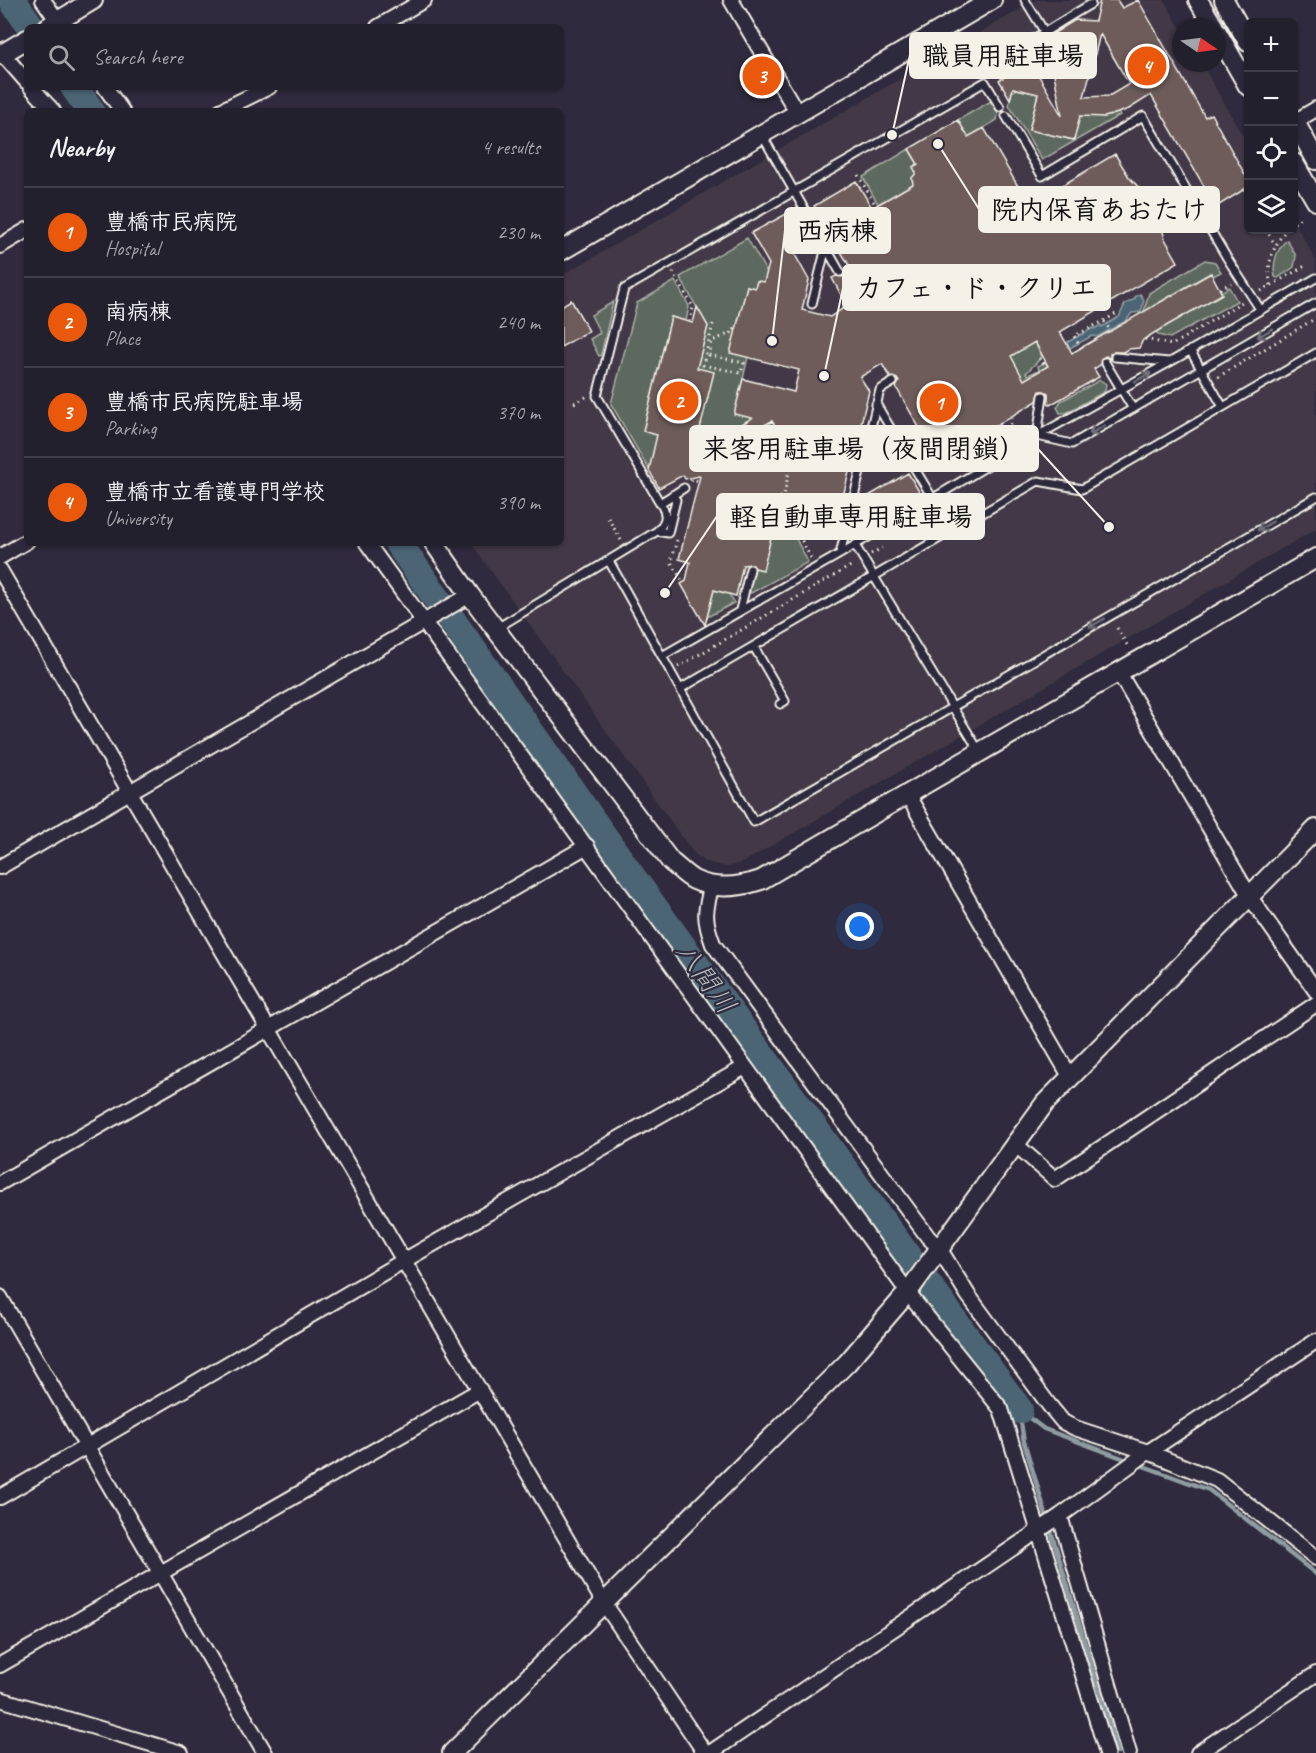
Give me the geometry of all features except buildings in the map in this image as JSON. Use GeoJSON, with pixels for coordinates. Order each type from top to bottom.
{"type":"FeatureCollection","features":[{"type":"Feature","properties":{"kind":"street"},"geometry":{"type":"LineString","coordinates":[[43,0],[55,24]]}},
{"type":"Feature","properties":{"kind":"street"},"geometry":{"type":"LineString","coordinates":[[57,24],[93,0]]}},
{"type":"Feature","properties":{"kind":"street"},"geometry":{"type":"LineString","coordinates":[[383,24],[424,0]]}},
{"type":"Feature","properties":{"kind":"street"},"geometry":{"type":"LineString","coordinates":[[731,0],[798,114]]}},
{"type":"Feature","properties":{"kind":"street"},"geometry":{"type":"LineString","coordinates":[[564,249],[992,0]]}},
{"type":"Feature","properties":{"kind":"street"},"geometry":{"type":"LineString","coordinates":[[1198,0],[1209,18]]}},
{"type":"Feature","properties":{"kind":"street"},"geometry":{"type":"LineString","coordinates":[[1224,0],[1244,35]]}},
{"type":"Feature","properties":{"kind":"street"},"geometry":{"type":"LineString","coordinates":[[1226,48],[1244,79]]}},
{"type":"Feature","properties":{"kind":"street"},"geometry":{"type":"LineString","coordinates":[[9,49],[24,76]]}},
{"type":"Feature","properties":{"kind":"street"},"geometry":{"type":"LineString","coordinates":[[35,90],[50,108]]}},
{"type":"Feature","properties":{"kind":"street"},"geometry":{"type":"LineString","coordinates":[[107,90],[120,108]]}},
{"type":"Feature","properties":{"kind":"street"},"geometry":{"type":"LineString","coordinates":[[226,108],[263,90]]}},
{"type":"Feature","properties":{"kind":"street"},"geometry":{"type":"LineString","coordinates":[[1298,119],[1316,109]]}},
{"type":"Feature","properties":{"kind":"street"},"geometry":{"type":"LineString","coordinates":[[1297,126],[1316,160]]}},
{"type":"Feature","properties":{"kind":"street"},"geometry":{"type":"LineString","coordinates":[[1298,171],[1316,201]]}},
{"type":"Feature","properties":{"kind":"street"},"geometry":{"type":"LineString","coordinates":[[0,246],[24,232]]}},
{"type":"Feature","properties":{"kind":"street"},"geometry":{"type":"LineString","coordinates":[[0,557],[24,543]]}},
{"type":"Feature","properties":{"kind":"street"},"geometry":{"type":"LineString","coordinates":[[369,546],[426,620],[908,1292],[1001,1409],[1107,1753]]}},
{"type":"Feature","properties":{"kind":"street"},"geometry":{"type":"LineString","coordinates":[[436,546],[466,597],[497,628],[671,862],[695,880],[739,887],[761,880],[1316,558]]}},
{"type":"Feature","properties":{"kind":"street"},"geometry":{"type":"LineString","coordinates":[[0,570],[604,1603],[705,1753]]}},
{"type":"Feature","properties":{"kind":"street"},"geometry":{"type":"LineString","coordinates":[[0,867],[466,597]]}},
{"type":"Feature","properties":{"kind":"street"},"geometry":{"type":"LineString","coordinates":[[1119,673],[1250,897],[1316,991]]}},
{"type":"Feature","properties":{"kind":"street"},"geometry":{"type":"LineString","coordinates":[[908,794],[1071,1078]]}},
{"type":"Feature","properties":{"kind":"street"},"geometry":{"type":"LineString","coordinates":[[452,1753],[847,1363],[908,1292],[1045,1103],[1316,829]]}},
{"type":"Feature","properties":{"kind":"street"},"geometry":{"type":"LineString","coordinates":[[0,1183],[587,846]]}},
{"type":"Feature","properties":{"kind":"street"},"geometry":{"type":"LineString","coordinates":[[712,884],[706,905],[705,924],[713,944],[1063,1422],[1074,1428],[1148,1452],[1217,1480],[1316,1558]]}},
{"type":"Feature","properties":{"kind":"street"},"geometry":{"type":"LineString","coordinates":[[1014,1143],[1055,1179],[1316,1004]]}},
{"type":"Feature","properties":{"kind":"street"},"geometry":{"type":"LineString","coordinates":[[0,1497],[405,1260],[745,1067]]}},
{"type":"Feature","properties":{"kind":"street"},"geometry":{"type":"LineString","coordinates":[[0,1297],[265,1753]]}},
{"type":"Feature","properties":{"kind":"street"},"geometry":{"type":"LineString","coordinates":[[710,1753],[1060,1516],[1148,1452],[1316,1341]]}},
{"type":"Feature","properties":{"kind":"street"},"geometry":{"type":"LineString","coordinates":[[0,1665],[480,1390]]}},
{"type":"Feature","properties":{"kind":"street"},"geometry":{"type":"LineString","coordinates":[[1060,1516],[1129,1753]]}},
{"type":"Feature","properties":{"kind":"street"},"geometry":{"type":"LineString","coordinates":[[1198,1753],[1316,1674]]}},
{"type":"Feature","properties":{"kind":"street"},"geometry":{"type":"LineString","coordinates":[[0,1699],[181,1753]]}},
{"type":"Feature","properties":{"kind":"lane"},"geometry":{"type":"LineString","coordinates":[[1025,0],[1044,31]]}},
{"type":"Feature","properties":{"kind":"lane"},"geometry":{"type":"LineString","coordinates":[[994,63],[1091,4]]}},
{"type":"Feature","properties":{"kind":"lane"},"geometry":{"type":"LineString","coordinates":[[497,628],[609,561],[663,525],[666,514],[597,396],[624,288],[985,82],[1000,107]]}},
{"type":"Feature","properties":{"kind":"lane"},"geometry":{"type":"LineString","coordinates":[[1006,116],[1042,176],[1143,116],[1260,309]]}},
{"type":"Feature","properties":{"kind":"lane"},"geometry":{"type":"LineString","coordinates":[[762,135],[840,272]]}},
{"type":"Feature","properties":{"kind":"lane"},"geometry":{"type":"LineString","coordinates":[[812,304],[826,247]]}},
{"type":"Feature","properties":{"kind":"lane"},"geometry":{"type":"LineString","coordinates":[[662,656],[840,555],[1037,436],[1316,278]]}},
{"type":"Feature","properties":{"kind":"lane"},"geometry":{"type":"LineString","coordinates":[[1037,436],[1072,444],[1316,303]]}},
{"type":"Feature","properties":{"kind":"lane"},"geometry":{"type":"LineString","coordinates":[[1190,350],[1223,407]]}},
{"type":"Feature","properties":{"kind":"lane"},"geometry":{"type":"LineString","coordinates":[[680,689],[1038,481],[1082,489],[1316,353]]}},
{"type":"Feature","properties":{"kind":"lane"},"geometry":{"type":"LineString","coordinates":[[1114,357],[1170,362]]}},
{"type":"Feature","properties":{"kind":"lane"},"geometry":{"type":"LineString","coordinates":[[1105,362],[1133,409]]}},
{"type":"Feature","properties":{"kind":"lane"},"geometry":{"type":"LineString","coordinates":[[840,555],[880,390],[893,382]]}},
{"type":"Feature","properties":{"kind":"lane"},"geometry":{"type":"LineString","coordinates":[[1037,436],[1043,396]]}},
{"type":"Feature","properties":{"kind":"lane"},"geometry":{"type":"LineString","coordinates":[[876,404],[933,499]]}},
{"type":"Feature","properties":{"kind":"lane"},"geometry":{"type":"LineString","coordinates":[[660,503],[684,488]]}},
{"type":"Feature","properties":{"kind":"lane"},"geometry":{"type":"LineString","coordinates":[[657,531],[668,533],[676,500],[672,495]]}},
{"type":"Feature","properties":{"kind":"lane"},"geometry":{"type":"LineString","coordinates":[[609,561],[754,822],[1316,496]]}},
{"type":"Feature","properties":{"kind":"lane"},"geometry":{"type":"LineString","coordinates":[[855,545],[980,752]]}},
{"type":"Feature","properties":{"kind":"lane"},"geometry":{"type":"LineString","coordinates":[[740,610],[750,569]]}},
{"type":"Feature","properties":{"kind":"lane"},"geometry":{"type":"LineString","coordinates":[[754,646],[785,701],[780,704]]}},
{"type":"Feature","properties":{"kind":"path"},"geometry":{"type":"LineString","coordinates":[[858,175],[876,206]]}},
{"type":"Feature","properties":{"kind":"path"},"geometry":{"type":"LineString","coordinates":[[1298,220],[1302,217]]}},
{"type":"Feature","properties":{"kind":"path"},"geometry":{"type":"LineString","coordinates":[[1269,234],[1275,245]]}},
{"type":"Feature","properties":{"kind":"path"},"geometry":{"type":"LineString","coordinates":[[1272,285],[1268,274],[1275,245],[1282,234]]}},
{"type":"Feature","properties":{"kind":"path"},"geometry":{"type":"LineString","coordinates":[[667,264],[693,306],[690,321]]}},
{"type":"Feature","properties":{"kind":"path"},"geometry":{"type":"LineString","coordinates":[[1259,292],[1305,266]]}},
{"type":"Feature","properties":{"kind":"path"},"geometry":{"type":"LineString","coordinates":[[1145,339],[1172,345],[1246,300]]}},
{"type":"Feature","properties":{"kind":"path"},"geometry":{"type":"LineString","coordinates":[[1081,348],[1074,336],[1105,323],[1117,313]]}},
{"type":"Feature","properties":{"kind":"path"},"geometry":{"type":"LineString","coordinates":[[1221,382],[1218,376],[1316,318]]}},
{"type":"Feature","properties":{"kind":"path"},"geometry":{"type":"LineString","coordinates":[[1105,323],[1110,331]]}},
{"type":"Feature","properties":{"kind":"path"},"geometry":{"type":"LineString","coordinates":[[713,324],[703,364],[741,373],[744,363],[709,355],[712,341],[731,333],[732,328],[736,329]]}},
{"type":"Feature","properties":{"kind":"path"},"geometry":{"type":"LineString","coordinates":[[1039,358],[1047,367]]}},
{"type":"Feature","properties":{"kind":"path"},"geometry":{"type":"LineString","coordinates":[[574,404],[591,394]]}},
{"type":"Feature","properties":{"kind":"path"},"geometry":{"type":"LineString","coordinates":[[1007,436],[1013,415]]}},
{"type":"Feature","properties":{"kind":"path"},"geometry":{"type":"LineString","coordinates":[[771,421],[792,457],[782,504],[812,560]]}},
{"type":"Feature","properties":{"kind":"path"},"geometry":{"type":"LineString","coordinates":[[1000,423],[1012,445]]}},
{"type":"Feature","properties":{"kind":"path"},"geometry":{"type":"LineString","coordinates":[[944,464],[1004,430]]}},
{"type":"Feature","properties":{"kind":"path"},"geometry":{"type":"LineString","coordinates":[[762,460],[790,467]]}},
{"type":"Feature","properties":{"kind":"path"},"geometry":{"type":"LineString","coordinates":[[608,518],[627,549]]}},
{"type":"Feature","properties":{"kind":"path"},"geometry":{"type":"LineString","coordinates":[[871,555],[882,548]]}},
{"type":"Feature","properties":{"kind":"path"},"geometry":{"type":"LineString","coordinates":[[677,668],[858,562]]}},
{"type":"Feature","properties":{"kind":"path"},"geometry":{"type":"LineString","coordinates":[[1118,628],[1124,639]]}},
{"type":"Feature","properties":{"kind":"shaded area"},"geometry":{"type":"Polygon","coordinates":[[[1036,0],[1164,0],[1175,18],[1172,18],[1172,72],[1206,72],[1244,138],[1244,234],[1298,234],[1298,229],[1316,260],[1316,529],[744,862],[727,867],[703,861],[692,851],[473,546],[564,546],[564,274],[1036,0]]]}},
{"type":"Feature","properties":{"kind":"shaded area"},"geometry":{"type":"Polygon","coordinates":[[[1017,89],[1038,94],[1029,130],[1074,140],[1080,114],[1104,117],[1118,113],[1120,115],[1042,160],[1009,105],[1012,92],[1017,89]]]}},
{"type":"Feature","properties":{"kind":"shaded area"},"geometry":{"type":"Polygon","coordinates":[[[991,101],[998,114],[997,120],[962,141],[958,120],[991,101]]]}},
{"type":"Feature","properties":{"kind":"shaded area"},"geometry":{"type":"Polygon","coordinates":[[[909,149],[918,164],[913,167],[919,177],[914,176],[912,179],[914,184],[878,204],[863,177],[909,149]]]}},
{"type":"Feature","properties":{"kind":"shaded area"},"geometry":{"type":"Polygon","coordinates":[[[747,238],[766,271],[769,272],[764,282],[757,281],[755,288],[747,286],[731,352],[748,357],[735,413],[752,418],[716,440],[712,432],[700,429],[697,368],[707,326],[680,277],[747,238]]]}},
{"type":"Feature","properties":{"kind":"shaded area"},"geometry":{"type":"Polygon","coordinates":[[[1287,240],[1296,256],[1294,267],[1278,278],[1275,277],[1274,272],[1275,262],[1280,247],[1287,240]]]}},
{"type":"Feature","properties":{"kind":"shaded area"},"geometry":{"type":"Polygon","coordinates":[[[1205,260],[1215,262],[1221,272],[1213,276],[1210,273],[1153,306],[1155,311],[1147,316],[1144,311],[1149,293],[1205,260]]]}},
{"type":"Feature","properties":{"kind":"shaded area"},"geometry":{"type":"Polygon","coordinates":[[[675,281],[689,306],[686,321],[671,317],[643,431],[657,435],[655,480],[611,404],[637,303],[675,281]]]}},
{"type":"Feature","properties":{"kind":"shaded area"},"geometry":{"type":"Polygon","coordinates":[[[1229,287],[1237,301],[1170,338],[1158,335],[1151,322],[1164,327],[1222,294],[1221,292],[1229,287]]]}},
{"type":"Feature","properties":{"kind":"shaded area"},"geometry":{"type":"Polygon","coordinates":[[[613,302],[599,356],[590,339],[600,333],[591,315],[613,302]]]}},
{"type":"Feature","properties":{"kind":"shaded area"},"geometry":{"type":"Polygon","coordinates":[[[1030,342],[1035,343],[1042,357],[1026,373],[1028,375],[1039,370],[1038,366],[1045,362],[1048,367],[1008,389],[1011,356],[1030,342]]]}},
{"type":"Feature","properties":{"kind":"shaded area"},"geometry":{"type":"Polygon","coordinates":[[[1100,380],[1106,384],[1105,391],[1066,413],[1060,413],[1057,407],[1061,401],[1100,380]]]}},
{"type":"Feature","properties":{"kind":"shaded area"},"geometry":{"type":"Polygon","coordinates":[[[769,422],[791,457],[789,464],[762,458],[761,462],[745,458],[749,442],[746,436],[769,422]]]}},
{"type":"Feature","properties":{"kind":"shaded area"},"geometry":{"type":"Polygon","coordinates":[[[779,506],[808,562],[751,593],[749,590],[755,568],[763,569],[779,506]]]}},
{"type":"Feature","properties":{"kind":"shaded area"},"geometry":{"type":"Polygon","coordinates":[[[714,590],[729,594],[734,603],[707,617],[714,590]]]}},
{"type":"Feature","properties":{"kind":"water"},"geometry":{"type":"Polygon","coordinates":[[[1140,294],[1144,300],[1141,312],[1132,313],[1126,321],[1097,337],[1092,336],[1070,348],[1066,343],[1119,317],[1125,304],[1140,294]]]}},
{"type":"Feature","properties":{"kind":"waterway","name":"八間川"},"geometry":{"type":"LineString","coordinates":[[12,0],[29,24]]}},
{"type":"Feature","properties":{"kind":"waterway","name":"八間川"},"geometry":{"type":"LineString","coordinates":[[76,90],[89,108]]}},
{"type":"Feature","properties":{"kind":"waterway","name":"八間川"},"geometry":{"type":"LineString","coordinates":[[400,546],[632,877],[1019,1410]]}},
{"type":"Feature","properties":{"kind":"waterway"},"geometry":{"type":"LineString","coordinates":[[1019,1410],[1024,1442],[1118,1753]]}},
{"type":"Feature","properties":{"kind":"waterway"},"geometry":{"type":"LineString","coordinates":[[1019,1410],[1044,1429],[1130,1461]]}},
{"type":"Feature","properties":{"kind":"waterway"},"geometry":{"type":"LineString","coordinates":[[1138,1464],[1209,1490],[1316,1574]]}},
{"type":"Feature","properties":{"kind":"place","name":"豊橋市立看護専門学校"},"geometry":{"type":"Point","coordinates":[1147,66]}},
{"type":"Feature","properties":{"kind":"place","name":"豊橋市民病院駐車場"},"geometry":{"type":"Point","coordinates":[762,76]}},
{"type":"Feature","properties":{"kind":"place","name":"職員用駐車場"},"geometry":{"type":"Point","coordinates":[892,135]}},
{"type":"Feature","properties":{"kind":"place","name":"院内保育あおたけ"},"geometry":{"type":"Point","coordinates":[938,144]}},
{"type":"Feature","properties":{"kind":"place","name":"西病棟"},"geometry":{"type":"Point","coordinates":[772,341]}},
{"type":"Feature","properties":{"kind":"place","name":"カフェ・ド・クリエ"},"geometry":{"type":"Point","coordinates":[824,376]}},
{"type":"Feature","properties":{"kind":"place","name":"南病棟"},"geometry":{"type":"Point","coordinates":[679,401]}},
{"type":"Feature","properties":{"kind":"place","name":"豊橋市民病院"},"geometry":{"type":"Point","coordinates":[939,403]}},
{"type":"Feature","properties":{"kind":"place","name":"来客用駐車場（夜間閉鎖）"},"geometry":{"type":"Point","coordinates":[1109,527]}},
{"type":"Feature","properties":{"kind":"place","name":"軽自動車専用駐車場"},"geometry":{"type":"Point","coordinates":[665,593]}}]}
